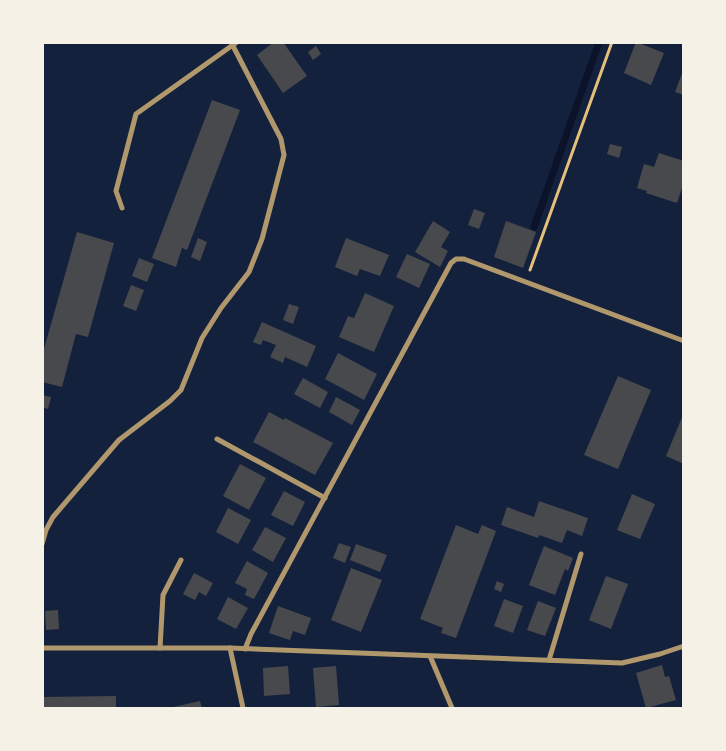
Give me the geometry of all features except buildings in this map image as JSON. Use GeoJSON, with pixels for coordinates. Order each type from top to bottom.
{"type":"FeatureCollection","features":[{"type":"Feature","properties":{"kind":"street"},"geometry":{"type":"LineString","coordinates":[[42,544],[46,530],[53,517],[119,440],[170,401],[181,390],[202,338],[221,308],[250,272],[262,239],[284,155],[281,138],[235,44],[136,114],[116,191],[122,208]]}},
{"type":"Feature","properties":{"kind":"street"},"geometry":{"type":"LineString","coordinates":[[245,649],[251,634],[451,263],[456,259],[464,259],[684,341]]}},
{"type":"Feature","properties":{"kind":"street"},"geometry":{"type":"LineString","coordinates":[[217,439],[324,498]]}},
{"type":"Feature","properties":{"kind":"street"},"geometry":{"type":"LineString","coordinates":[[549,660],[581,554]]}},
{"type":"Feature","properties":{"kind":"street"},"geometry":{"type":"LineString","coordinates":[[160,648],[163,595],[180,560]]}},
{"type":"Feature","properties":{"kind":"street"},"geometry":{"type":"LineString","coordinates":[[42,648],[230,648],[622,663],[684,646]]}},
{"type":"Feature","properties":{"kind":"street"},"geometry":{"type":"LineString","coordinates":[[230,648],[243,708]]}},
{"type":"Feature","properties":{"kind":"street"},"geometry":{"type":"LineString","coordinates":[[430,656],[452,708]]}},
{"type":"Feature","properties":{"kind":"path"},"geometry":{"type":"LineString","coordinates":[[525,282],[612,42]]}},
{"type":"Feature","properties":{"kind":"waterway"},"geometry":{"type":"LineString","coordinates":[[534,227],[599,42]]}}]}
